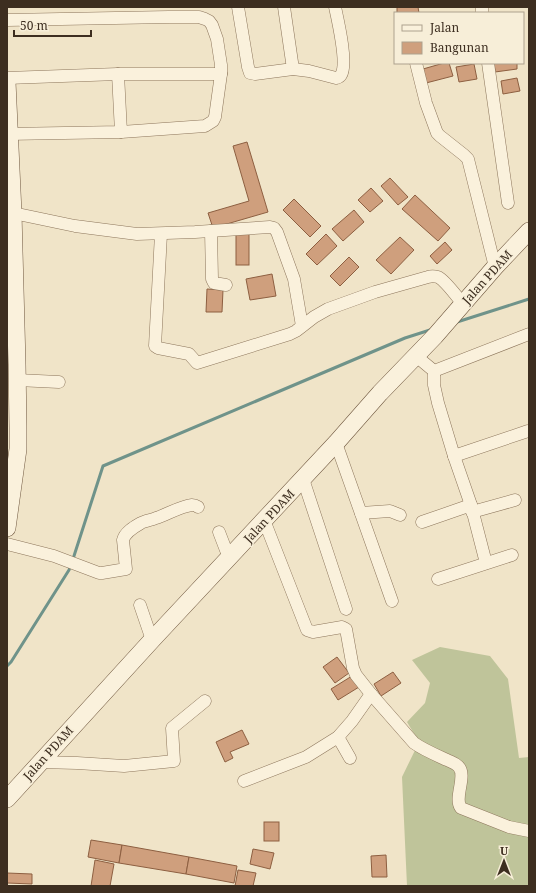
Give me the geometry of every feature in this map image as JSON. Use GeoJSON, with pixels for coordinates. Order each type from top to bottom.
{"type":"FeatureCollection","features":[{"type":"Feature","properties":{"kind":"street"},"geometry":{"type":"LineString","coordinates":[[238,7],[250,73],[254,74],[293,69],[338,78],[342,73],[344,59],[335,7]]}},
{"type":"Feature","properties":{"kind":"street"},"geometry":{"type":"LineString","coordinates":[[284,7],[293,69]]}},
{"type":"Feature","properties":{"kind":"street"},"geometry":{"type":"LineString","coordinates":[[7,20],[169,17],[205,18],[210,21],[212,25],[221,65],[215,117],[213,121],[205,126],[121,132],[8,134]]}},
{"type":"Feature","properties":{"kind":"street"},"geometry":{"type":"LineString","coordinates":[[416,64],[426,103],[437,133],[468,159],[495,267]]}},
{"type":"Feature","properties":{"kind":"street"},"geometry":{"type":"LineString","coordinates":[[488,64],[508,203]]}},
{"type":"Feature","properties":{"kind":"street"},"geometry":{"type":"LineString","coordinates":[[7,78],[118,74],[221,74]]}},
{"type":"Feature","properties":{"kind":"street"},"geometry":{"type":"LineString","coordinates":[[118,74],[121,132]]}},
{"type":"Feature","properties":{"kind":"street"},"geometry":{"type":"LineString","coordinates":[[7,82],[8,134],[13,213],[10,249],[18,380],[18,449],[7,528]]}},
{"type":"Feature","properties":{"kind":"street"},"geometry":{"type":"LineString","coordinates":[[13,213],[75,226],[137,234],[274,228],[276,229],[294,279],[302,326]]}},
{"type":"Feature","properties":{"kind":"street"},"geometry":{"type":"LineString","coordinates":[[210,231],[212,279],[214,283],[226,285]]}},
{"type":"Feature","properties":{"kind":"street","name":"Jalan PDAM"},"geometry":{"type":"LineString","coordinates":[[7,799],[152,640],[303,479],[380,393],[435,336],[495,267],[529,232]]}},
{"type":"Feature","properties":{"kind":"street"},"geometry":{"type":"LineString","coordinates":[[161,234],[155,344],[156,347],[189,354],[197,363],[290,334],[328,308],[375,292],[432,276],[438,277],[444,281],[459,309]]}},
{"type":"Feature","properties":{"kind":"street"},"geometry":{"type":"LineString","coordinates":[[434,371],[529,334]]}},
{"type":"Feature","properties":{"kind":"street"},"geometry":{"type":"LineString","coordinates":[[416,356],[434,371]]}},
{"type":"Feature","properties":{"kind":"street"},"geometry":{"type":"LineString","coordinates":[[434,371],[434,385],[438,403],[486,563]]}},
{"type":"Feature","properties":{"kind":"street"},"geometry":{"type":"LineString","coordinates":[[18,380],[59,382]]}},
{"type":"Feature","properties":{"kind":"street"},"geometry":{"type":"LineString","coordinates":[[454,456],[528,431]]}},
{"type":"Feature","properties":{"kind":"street"},"geometry":{"type":"LineString","coordinates":[[336,443],[392,601]]}},
{"type":"Feature","properties":{"kind":"street"},"geometry":{"type":"LineString","coordinates":[[303,479],[346,609]]}},
{"type":"Feature","properties":{"kind":"street"},"geometry":{"type":"LineString","coordinates":[[422,522],[471,509],[515,500]]}},
{"type":"Feature","properties":{"kind":"street"},"geometry":{"type":"LineString","coordinates":[[7,544],[54,556],[92,571],[102,573],[126,569],[123,540],[126,533],[142,522],[192,505],[198,507]]}},
{"type":"Feature","properties":{"kind":"street"},"geometry":{"type":"LineString","coordinates":[[361,513],[390,512],[400,515]]}},
{"type":"Feature","properties":{"kind":"street"},"geometry":{"type":"LineString","coordinates":[[264,520],[305,628],[308,631],[313,632],[337,627],[346,629],[353,668],[356,675],[371,694],[414,743],[459,766],[461,769],[459,801],[461,808],[509,827],[529,831]]}},
{"type":"Feature","properties":{"kind":"street"},"geometry":{"type":"LineString","coordinates":[[219,532],[229,558]]}},
{"type":"Feature","properties":{"kind":"street"},"geometry":{"type":"LineString","coordinates":[[438,579],[512,555]]}},
{"type":"Feature","properties":{"kind":"street"},"geometry":{"type":"LineString","coordinates":[[140,605],[152,640]]}},
{"type":"Feature","properties":{"kind":"street"},"geometry":{"type":"LineString","coordinates":[[244,781],[306,757],[338,737],[371,694]]}},
{"type":"Feature","properties":{"kind":"street"},"geometry":{"type":"LineString","coordinates":[[40,762],[124,766],[174,761],[172,728],[205,701]]}},
{"type":"Feature","properties":{"kind":"street"},"geometry":{"type":"LineString","coordinates":[[338,737],[350,758]]}},
{"type":"Feature","properties":{"kind":"green space"},"geometry":{"type":"Polygon","coordinates":[[[440,647],[490,656],[508,679],[519,758],[529,757],[529,885],[407,886],[402,777],[419,742],[407,722],[425,703],[430,683],[412,660],[440,647]]]}},
{"type":"Feature","properties":{"kind":"building"},"geometry":{"type":"Polygon","coordinates":[[[397,7],[418,7],[419,12],[397,12],[397,7]]]}},
{"type":"Feature","properties":{"kind":"building"},"geometry":{"type":"Polygon","coordinates":[[[440,64],[449,64],[453,76],[426,83],[423,69],[440,64]]]}},
{"type":"Feature","properties":{"kind":"building"},"geometry":{"type":"Polygon","coordinates":[[[474,64],[477,79],[459,82],[456,67],[474,64]]]}},
{"type":"Feature","properties":{"kind":"building"},"geometry":{"type":"Polygon","coordinates":[[[494,64],[517,64],[517,69],[495,72],[494,64]]]}},
{"type":"Feature","properties":{"kind":"building"},"geometry":{"type":"Polygon","coordinates":[[[517,78],[520,91],[503,94],[501,81],[517,78]]]}},
{"type":"Feature","properties":{"kind":"building"},"geometry":{"type":"Polygon","coordinates":[[[247,142],[268,212],[213,228],[208,213],[249,201],[233,146],[247,142]]]}},
{"type":"Feature","properties":{"kind":"building"},"geometry":{"type":"Polygon","coordinates":[[[390,178],[408,197],[398,205],[381,186],[390,178]]]}},
{"type":"Feature","properties":{"kind":"building"},"geometry":{"type":"Polygon","coordinates":[[[371,188],[383,201],[370,212],[358,200],[371,188]]]}},
{"type":"Feature","properties":{"kind":"building"},"geometry":{"type":"Polygon","coordinates":[[[415,195],[450,228],[438,241],[402,209],[415,195]]]}},
{"type":"Feature","properties":{"kind":"building"},"geometry":{"type":"Polygon","coordinates":[[[294,199],[321,226],[310,237],[283,210],[294,199]]]}},
{"type":"Feature","properties":{"kind":"building"},"geometry":{"type":"Polygon","coordinates":[[[354,210],[364,222],[343,241],[332,229],[354,210]]]}},
{"type":"Feature","properties":{"kind":"building"},"geometry":{"type":"Polygon","coordinates":[[[236,234],[249,234],[249,265],[236,265],[236,234]]]}},
{"type":"Feature","properties":{"kind":"building"},"geometry":{"type":"Polygon","coordinates":[[[326,234],[337,246],[317,265],[306,254],[326,234]]]}},
{"type":"Feature","properties":{"kind":"building"},"geometry":{"type":"Polygon","coordinates":[[[400,237],[414,250],[391,274],[376,260],[400,237]]]}},
{"type":"Feature","properties":{"kind":"building"},"geometry":{"type":"Polygon","coordinates":[[[445,242],[452,250],[437,264],[430,256],[445,242]]]}},
{"type":"Feature","properties":{"kind":"building"},"geometry":{"type":"Polygon","coordinates":[[[349,257],[359,267],[340,286],[330,276],[349,257]]]}},
{"type":"Feature","properties":{"kind":"building"},"geometry":{"type":"Polygon","coordinates":[[[272,274],[276,296],[250,300],[246,279],[272,274]]]}},
{"type":"Feature","properties":{"kind":"building"},"geometry":{"type":"Polygon","coordinates":[[[207,289],[223,290],[222,312],[206,312],[207,289]]]}},
{"type":"Feature","properties":{"kind":"building"},"geometry":{"type":"Polygon","coordinates":[[[337,657],[349,673],[335,683],[323,667],[337,657]]]}},
{"type":"Feature","properties":{"kind":"building"},"geometry":{"type":"Polygon","coordinates":[[[393,672],[401,683],[381,696],[374,684],[393,672]]]}},
{"type":"Feature","properties":{"kind":"building"},"geometry":{"type":"Polygon","coordinates":[[[352,676],[359,687],[338,700],[331,689],[352,676]]]}},
{"type":"Feature","properties":{"kind":"building"},"geometry":{"type":"Polygon","coordinates":[[[242,730],[249,744],[230,752],[233,758],[225,762],[216,742],[242,730]]]}},
{"type":"Feature","properties":{"kind":"building"},"geometry":{"type":"Polygon","coordinates":[[[264,822],[279,822],[279,841],[264,841],[264,822]]]}},
{"type":"Feature","properties":{"kind":"building"},"geometry":{"type":"Polygon","coordinates":[[[91,840],[122,845],[119,863],[88,857],[91,840]]]}},
{"type":"Feature","properties":{"kind":"building"},"geometry":{"type":"Polygon","coordinates":[[[122,845],[189,857],[186,874],[119,863],[122,845]]]}},
{"type":"Feature","properties":{"kind":"building"},"geometry":{"type":"Polygon","coordinates":[[[253,849],[274,853],[270,869],[250,864],[253,849]]]}},
{"type":"Feature","properties":{"kind":"building"},"geometry":{"type":"Polygon","coordinates":[[[386,855],[387,877],[372,877],[371,856],[386,855]]]}},
{"type":"Feature","properties":{"kind":"building"},"geometry":{"type":"Polygon","coordinates":[[[189,857],[237,866],[234,883],[186,874],[189,857]]]}},
{"type":"Feature","properties":{"kind":"building"},"geometry":{"type":"Polygon","coordinates":[[[95,860],[114,864],[110,886],[91,886],[95,860]]]}},
{"type":"Feature","properties":{"kind":"building"},"geometry":{"type":"Polygon","coordinates":[[[238,870],[256,873],[253,886],[235,886],[238,870]]]}},
{"type":"Feature","properties":{"kind":"building"},"geometry":{"type":"Polygon","coordinates":[[[7,873],[32,874],[32,884],[7,883],[7,873]]]}},
{"type":"Feature","properties":{"kind":"waterway"},"geometry":{"type":"LineString","coordinates":[[457,322],[529,299]]}},
{"type":"Feature","properties":{"kind":"waterway"},"geometry":{"type":"LineString","coordinates":[[73,559],[103,466],[405,338],[430,330]]}},
{"type":"Feature","properties":{"kind":"waterway"},"geometry":{"type":"LineString","coordinates":[[7,666],[69,570],[71,564]]}}]}
